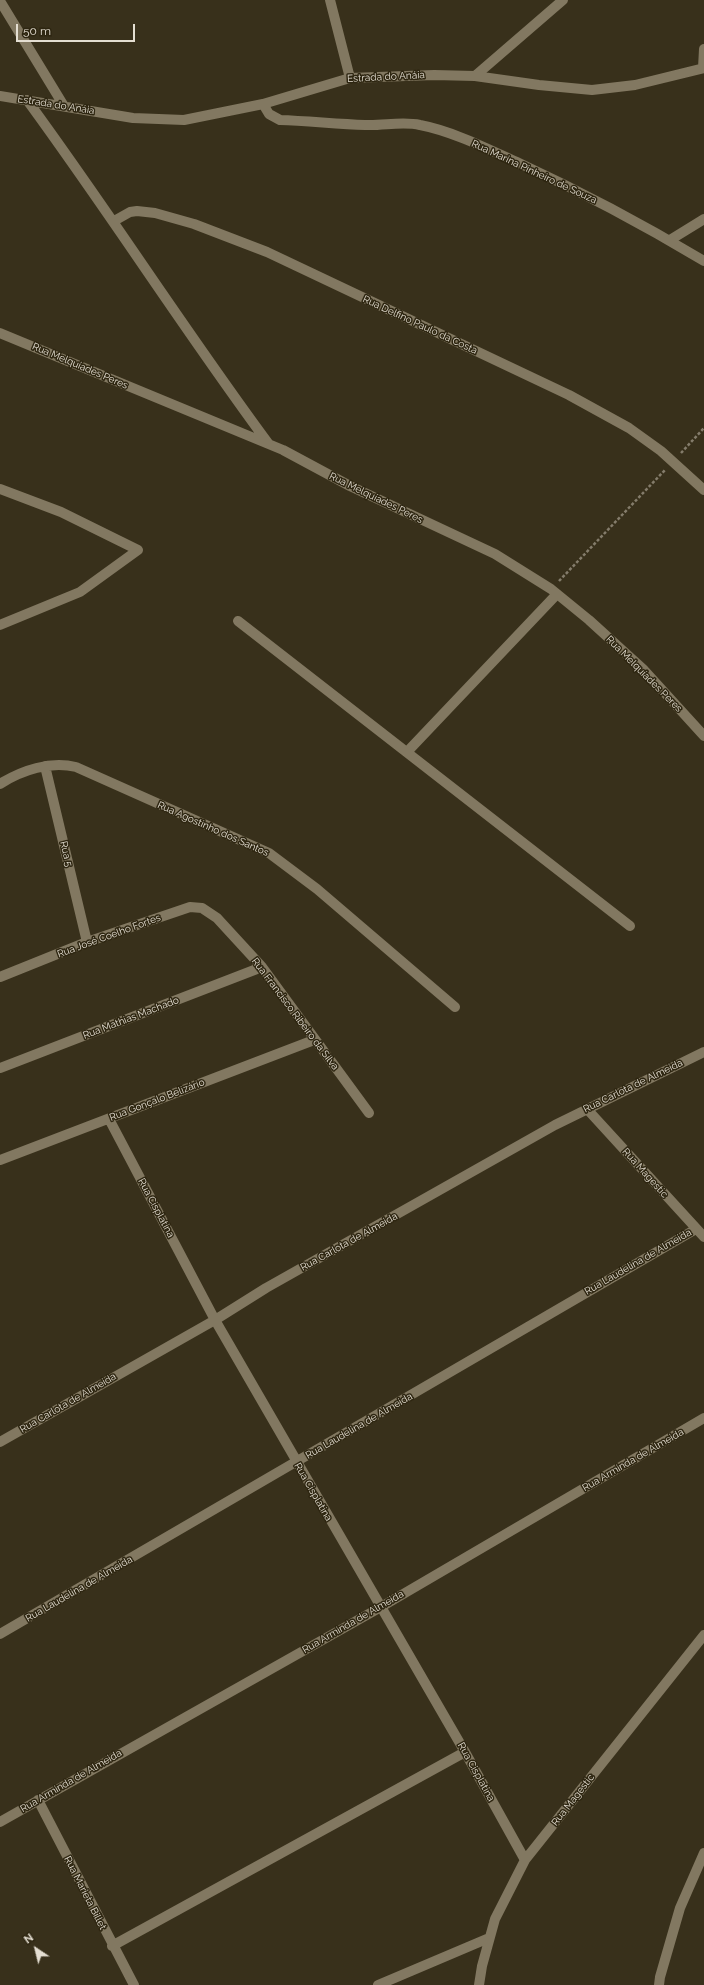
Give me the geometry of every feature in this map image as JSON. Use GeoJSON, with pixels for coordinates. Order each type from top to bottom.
{"type":"FeatureCollection","features":[{"type":"Feature","properties":{"kind":"street"},"geometry":{"type":"LineString","coordinates":[[330,0],[350,78]]}},
{"type":"Feature","properties":{"kind":"street"},"geometry":{"type":"LineString","coordinates":[[475,76],[563,0]]}},
{"type":"Feature","properties":{"kind":"street"},"geometry":{"type":"LineString","coordinates":[[0,1],[64,106]]}},
{"type":"Feature","properties":{"kind":"street"},"geometry":{"type":"LineString","coordinates":[[704,49],[704,68]]}},
{"type":"Feature","properties":{"kind":"street","name":"Estrada do Anáia"},"geometry":{"type":"LineString","coordinates":[[0,96],[133,118],[184,120],[263,104],[350,78],[434,75],[475,76],[539,86],[592,90],[635,85],[704,68]]}},
{"type":"Feature","properties":{"kind":"street"},"geometry":{"type":"LineString","coordinates":[[27,100],[114,221],[219,376],[270,445]]}},
{"type":"Feature","properties":{"kind":"street","name":"Rua Marina Pinheiro de Souza"},"geometry":{"type":"LineString","coordinates":[[263,104],[269,114],[280,120],[366,125],[403,123],[419,124],[434,128],[489,149],[536,171],[670,240],[704,260]]}},
{"type":"Feature","properties":{"kind":"street","name":"Rua Delfino Paulo da Costa"},"geometry":{"type":"LineString","coordinates":[[114,221],[130,212],[137,211],[156,213],[194,224],[267,252],[569,395],[629,428],[673,462],[704,490]]}},
{"type":"Feature","properties":{"kind":"street"},"geometry":{"type":"LineString","coordinates":[[670,240],[704,219]]}},
{"type":"Feature","properties":{"kind":"street","name":"Rua Melquíades Peres"},"geometry":{"type":"LineString","coordinates":[[0,333],[270,445],[350,486],[495,554],[554,592],[590,620],[638,665],[704,736]]}},
{"type":"Feature","properties":{"kind":"street"},"geometry":{"type":"LineString","coordinates":[[0,489],[61,512],[138,550],[80,592],[0,625]]}},
{"type":"Feature","properties":{"kind":"street"},"geometry":{"type":"LineString","coordinates":[[407,752],[554,592]]}},
{"type":"Feature","properties":{"kind":"street"},"geometry":{"type":"LineString","coordinates":[[238,621],[630,926]]}},
{"type":"Feature","properties":{"kind":"street","name":"Rua Agostinho dos Santos"},"geometry":{"type":"LineString","coordinates":[[0,784],[10,778],[46,766],[65,764],[76,767],[269,853],[317,889],[455,1007]]}},
{"type":"Feature","properties":{"kind":"street","name":"Rua 5"},"geometry":{"type":"LineString","coordinates":[[46,766],[87,942]]}},
{"type":"Feature","properties":{"kind":"street","name":"Rua José Coelho Fortes"},"geometry":{"type":"LineString","coordinates":[[0,977],[87,942],[190,907],[202,908],[218,918]]}},
{"type":"Feature","properties":{"kind":"street","name":"Rua Francisco Ribeiro da Silva"},"geometry":{"type":"LineString","coordinates":[[218,918],[262,967],[369,1114]]}},
{"type":"Feature","properties":{"kind":"street","name":"Rua Mathias Machado"},"geometry":{"type":"LineString","coordinates":[[0,1068],[262,967]]}},
{"type":"Feature","properties":{"kind":"street","name":"Rua Gonçalo Belizário"},"geometry":{"type":"LineString","coordinates":[[0,1160],[314,1040]]}},
{"type":"Feature","properties":{"kind":"street","name":"Rua Carlota de Almeida"},"geometry":{"type":"LineString","coordinates":[[0,1442],[215,1320],[266,1288],[586,1109],[704,1052]]}},
{"type":"Feature","properties":{"kind":"street","name":"Rua Magestic"},"geometry":{"type":"LineString","coordinates":[[586,1109],[704,1237]]}},
{"type":"Feature","properties":{"kind":"street","name":"Rua Cisplatina"},"geometry":{"type":"LineString","coordinates":[[109,1119],[215,1320],[465,1752],[525,1860]]}},
{"type":"Feature","properties":{"kind":"street","name":"Rua Laudelina de Almeida"},"geometry":{"type":"LineString","coordinates":[[0,1634],[696,1229]]}},
{"type":"Feature","properties":{"kind":"street","name":"Rua Arminda de Almeida"},"geometry":{"type":"LineString","coordinates":[[0,1822],[381,1607],[704,1418]]}},
{"type":"Feature","properties":{"kind":"street","name":"Rua Magestic"},"geometry":{"type":"LineString","coordinates":[[479,1985],[489,1938],[495,1919],[525,1860],[704,1635]]}},
{"type":"Feature","properties":{"kind":"street"},"geometry":{"type":"LineString","coordinates":[[112,1946],[465,1752]]}},
{"type":"Feature","properties":{"kind":"street","name":"Rua Marieta Billet"},"geometry":{"type":"LineString","coordinates":[[38,1800],[112,1946],[134,1985]]}},
{"type":"Feature","properties":{"kind":"street"},"geometry":{"type":"LineString","coordinates":[[659,1985],[660,1976],[680,1908],[704,1854]]}},
{"type":"Feature","properties":{"kind":"street"},"geometry":{"type":"LineString","coordinates":[[378,1985],[489,1938]]}},
{"type":"Feature","properties":{"kind":"path"},"geometry":{"type":"LineString","coordinates":[[554,592],[704,428]]}}]}
